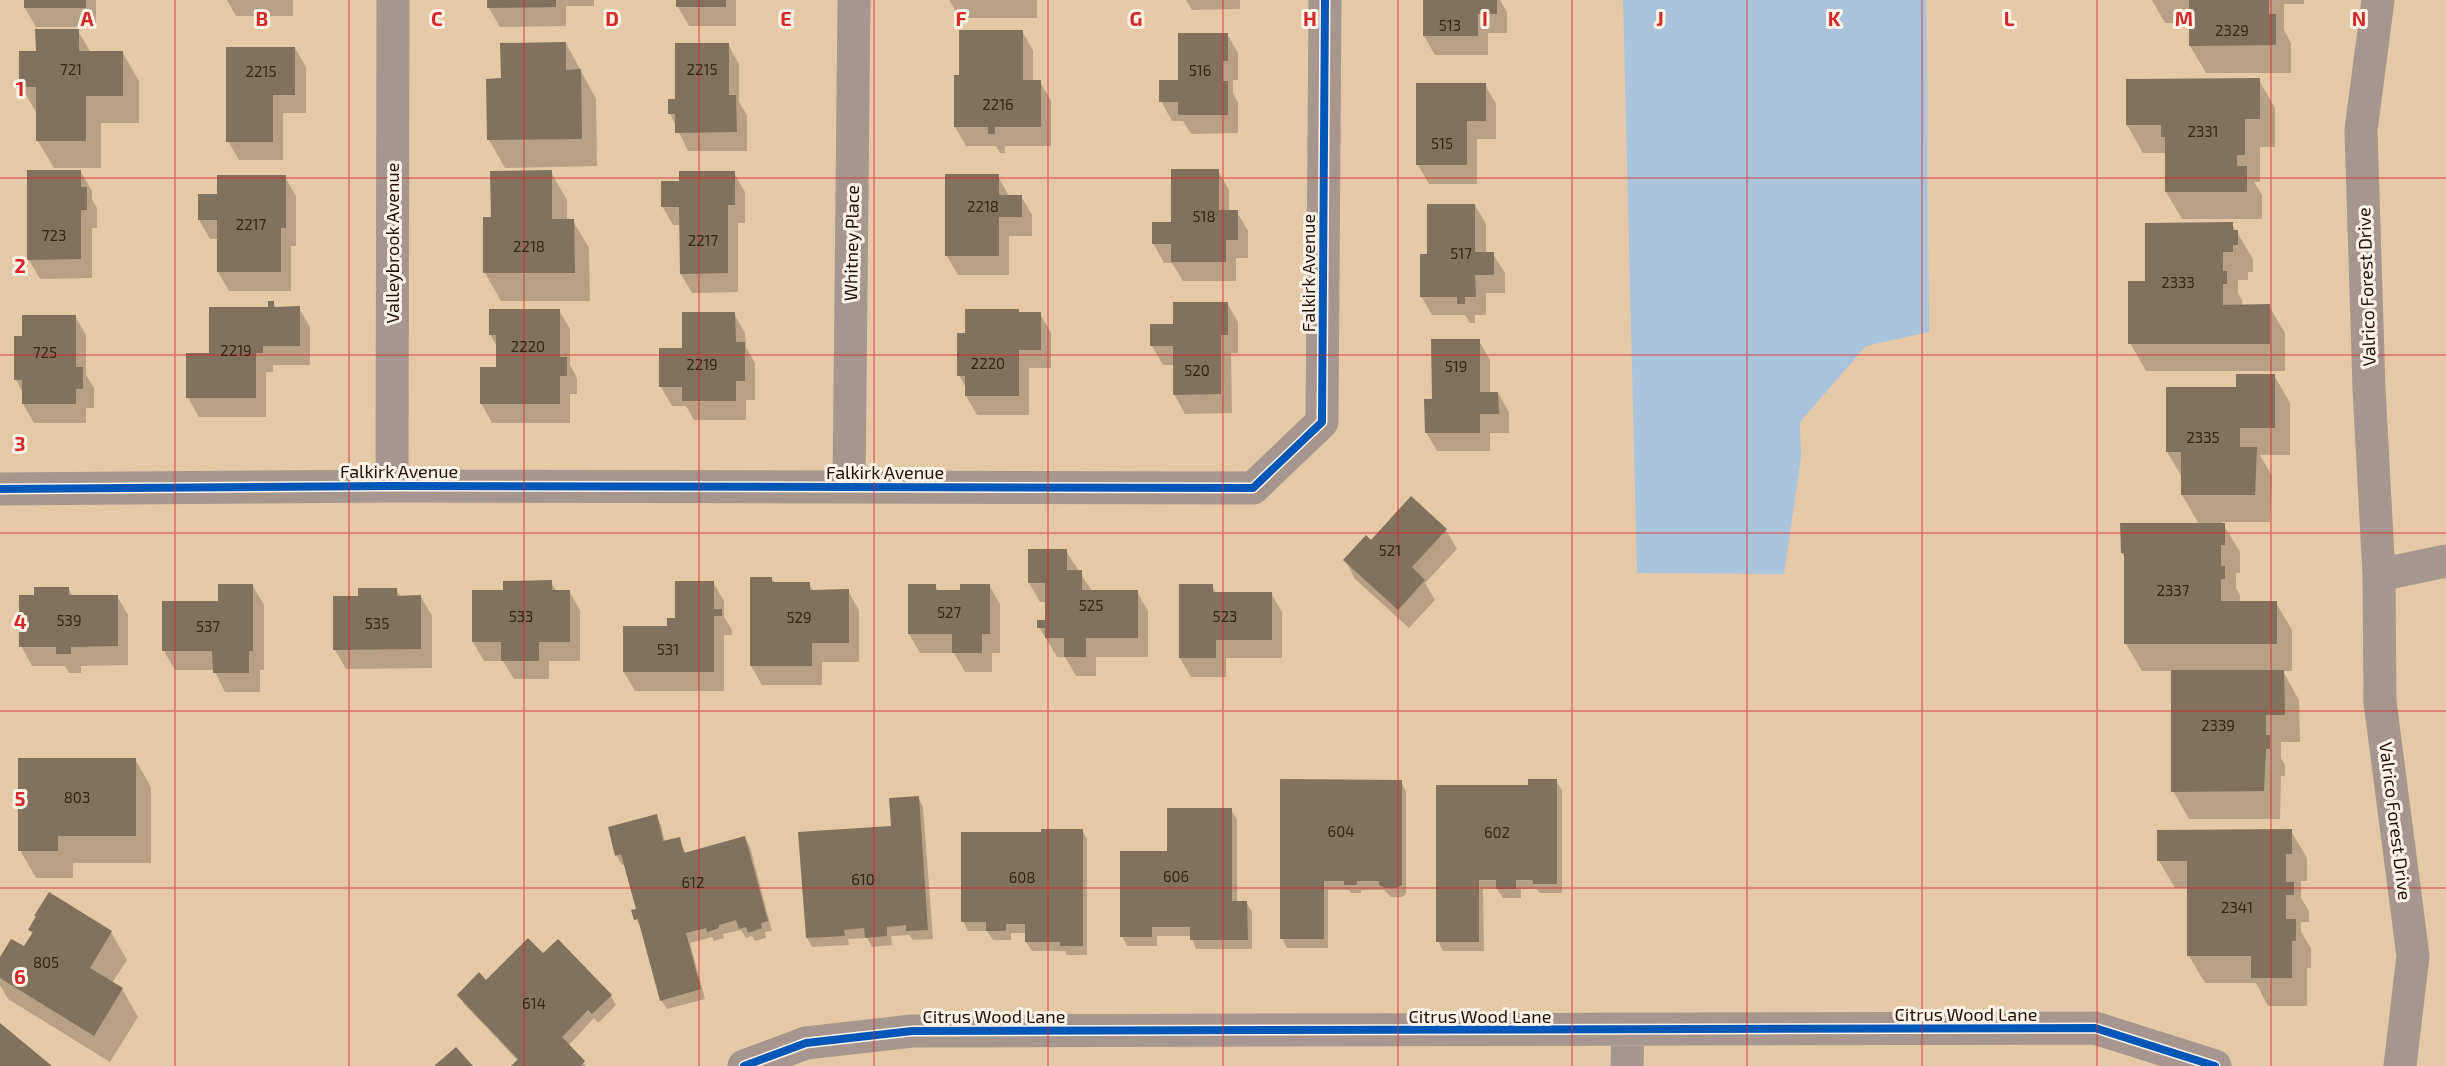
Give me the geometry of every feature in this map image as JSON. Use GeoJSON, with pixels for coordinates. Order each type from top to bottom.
{"type":"FeatureCollection","features":[{"type":"Feature","properties":{"kind":"street","name":"Valleybrook Avenue"},"geometry":{"type":"LineString","coordinates":[[392,486],[393,0]]}},
{"type":"Feature","properties":{"kind":"street","name":"Whitney Place"},"geometry":{"type":"LineString","coordinates":[[849,487],[854,0]]}},
{"type":"Feature","properties":{"kind":"street","name":"Falkirk Avenue"},"geometry":{"type":"LineString","coordinates":[[0,489],[392,486],[1252,488],[1322,422],[1325,0]]}},
{"type":"Feature","properties":{"kind":"street","name":"Valrico Forest Drive"},"geometry":{"type":"LineString","coordinates":[[2378,0],[2361,130],[2370,401],[2379,575],[2380,702],[2413,956],[2400,1066]]}},
{"type":"Feature","properties":{"kind":"street"},"geometry":{"type":"LineString","coordinates":[[2379,575],[2446,561]]}},
{"type":"Feature","properties":{"kind":"street","name":"Citrus Wood Lane"},"geometry":{"type":"LineString","coordinates":[[744,1066],[806,1043],[912,1031],[1628,1031],[2095,1028],[2215,1066]]}},
{"type":"Feature","properties":{"kind":"street"},"geometry":{"type":"LineString","coordinates":[[1627,1066],[1628,1031]]}},
{"type":"Feature","properties":{"kind":"water"},"geometry":{"type":"Polygon","coordinates":[[[1623,0],[1926,0],[1929,332],[1866,346],[1800,422],[1801,458],[1784,574],[1637,573],[1623,0]]]}},
{"type":"Feature","properties":{"kind":"building"},"geometry":{"type":"Polygon","coordinates":[[[24,0],[86,0],[86,8],[24,8],[24,0]]]}},
{"type":"Feature","properties":{"kind":"building"},"geometry":{"type":"Polygon","coordinates":[[[487,0],[556,0],[556,7],[487,8],[487,0]]]}},
{"type":"Feature","properties":{"kind":"building"},"geometry":{"type":"Polygon","coordinates":[[[676,0],[726,0],[726,7],[676,7],[676,0]]]}},
{"type":"Feature","properties":{"kind":"building"},"geometry":{"type":"Polygon","coordinates":[[[1423,0],[1497,0],[1497,14],[1478,14],[1478,36],[1423,36],[1423,0]]]}},
{"type":"Feature","properties":{"kind":"building"},"geometry":{"type":"Polygon","coordinates":[[[2189,0],[2269,0],[2269,14],[2276,14],[2276,45],[2189,46],[2189,0]]]}},
{"type":"Feature","properties":{"kind":"building"},"geometry":{"type":"Polygon","coordinates":[[[35,29],[79,29],[79,51],[123,51],[123,96],[86,96],[86,141],[36,141],[36,87],[19,87],[19,51],[36,51],[35,29]]]}},
{"type":"Feature","properties":{"kind":"building"},"geometry":{"type":"Polygon","coordinates":[[[959,30],[1023,30],[1023,80],[1041,80],[1041,127],[995,127],[995,134],[988,134],[988,127],[954,127],[954,75],[959,75],[959,30]]]}},
{"type":"Feature","properties":{"kind":"building"},"geometry":{"type":"Polygon","coordinates":[[[1178,33],[1228,33],[1228,61],[1223,61],[1223,81],[1228,81],[1228,115],[1178,115],[1178,102],[1159,102],[1159,80],[1178,80],[1178,33]]]}},
{"type":"Feature","properties":{"kind":"building"},"geometry":{"type":"Polygon","coordinates":[[[566,42],[566,70],[581,69],[582,139],[487,140],[486,79],[501,78],[500,43],[566,42]]]}},
{"type":"Feature","properties":{"kind":"building"},"geometry":{"type":"Polygon","coordinates":[[[675,43],[729,43],[729,95],[736,95],[737,132],[675,133],[675,114],[668,114],[668,99],[675,99],[675,43]]]}},
{"type":"Feature","properties":{"kind":"building"},"geometry":{"type":"Polygon","coordinates":[[[226,47],[295,47],[295,95],[273,95],[273,142],[226,142],[226,47]]]}},
{"type":"Feature","properties":{"kind":"building"},"geometry":{"type":"Polygon","coordinates":[[[2260,78],[2260,119],[2245,119],[2245,155],[2237,155],[2237,166],[2247,166],[2247,192],[2165,192],[2165,137],[2161,137],[2161,125],[2126,125],[2126,79],[2260,78]]]}},
{"type":"Feature","properties":{"kind":"building"},"geometry":{"type":"Polygon","coordinates":[[[1416,83],[1486,83],[1486,121],[1467,121],[1467,165],[1416,165],[1416,83]]]}},
{"type":"Feature","properties":{"kind":"building"},"geometry":{"type":"Polygon","coordinates":[[[1171,169],[1219,169],[1219,210],[1238,210],[1238,240],[1226,240],[1226,262],[1171,262],[1171,244],[1152,244],[1152,222],[1171,222],[1171,169]]]}},
{"type":"Feature","properties":{"kind":"building"},"geometry":{"type":"Polygon","coordinates":[[[27,170],[81,170],[81,187],[87,187],[87,210],[81,210],[81,259],[27,260],[27,170]]]}},
{"type":"Feature","properties":{"kind":"building"},"geometry":{"type":"Polygon","coordinates":[[[552,170],[552,219],[574,219],[575,273],[483,273],[483,217],[491,217],[490,171],[552,170]]]}},
{"type":"Feature","properties":{"kind":"building"},"geometry":{"type":"Polygon","coordinates":[[[679,171],[735,171],[735,205],[728,205],[728,273],[680,274],[679,207],[661,207],[661,181],[679,181],[679,171]]]}},
{"type":"Feature","properties":{"kind":"building"},"geometry":{"type":"Polygon","coordinates":[[[945,174],[999,174],[999,195],[1022,195],[1022,217],[999,217],[999,256],[945,256],[945,174]]]}},
{"type":"Feature","properties":{"kind":"building"},"geometry":{"type":"Polygon","coordinates":[[[217,175],[286,175],[286,228],[281,228],[281,272],[217,272],[217,220],[198,220],[198,194],[217,194],[217,175]]]}},
{"type":"Feature","properties":{"kind":"building"},"geometry":{"type":"Polygon","coordinates":[[[1427,204],[1475,204],[1475,252],[1494,252],[1494,275],[1475,275],[1476,297],[1465,297],[1465,304],[1457,304],[1457,297],[1420,297],[1420,254],[1427,254],[1427,204]]]}},
{"type":"Feature","properties":{"kind":"building"},"geometry":{"type":"Polygon","coordinates":[[[2233,222],[2233,230],[2238,230],[2238,245],[2233,245],[2233,252],[2223,252],[2223,271],[2227,271],[2227,284],[2223,284],[2223,305],[2270,304],[2270,344],[2128,344],[2128,281],[2145,281],[2145,223],[2233,222]]]}},
{"type":"Feature","properties":{"kind":"building"},"geometry":{"type":"Polygon","coordinates":[[[268,301],[274,301],[274,307],[300,306],[300,346],[263,346],[263,353],[256,353],[256,398],[186,398],[186,353],[209,353],[209,307],[268,307],[268,301]]]}},
{"type":"Feature","properties":{"kind":"building"},"geometry":{"type":"Polygon","coordinates":[[[1173,302],[1228,302],[1228,335],[1221,335],[1221,394],[1173,395],[1173,346],[1150,346],[1150,324],[1173,324],[1173,302]]]}},
{"type":"Feature","properties":{"kind":"building"},"geometry":{"type":"Polygon","coordinates":[[[489,309],[560,309],[560,357],[567,357],[567,376],[560,376],[560,404],[480,404],[480,367],[496,367],[496,335],[489,335],[489,309]]]}},
{"type":"Feature","properties":{"kind":"building"},"geometry":{"type":"Polygon","coordinates":[[[965,309],[1019,309],[1019,312],[1041,312],[1041,350],[1019,350],[1019,396],[965,396],[965,376],[957,376],[957,333],[965,333],[965,309]]]}},
{"type":"Feature","properties":{"kind":"building"},"geometry":{"type":"Polygon","coordinates":[[[682,312],[735,312],[736,342],[745,342],[745,381],[736,381],[736,401],[682,401],[682,387],[659,387],[659,348],[682,348],[682,312]]]}},
{"type":"Feature","properties":{"kind":"building"},"geometry":{"type":"Polygon","coordinates":[[[22,315],[76,315],[76,367],[83,367],[83,389],[76,389],[76,404],[22,404],[22,380],[14,380],[14,336],[22,336],[22,315]]]}},
{"type":"Feature","properties":{"kind":"building"},"geometry":{"type":"Polygon","coordinates":[[[1431,339],[1480,339],[1480,392],[1498,392],[1499,414],[1480,414],[1480,433],[1425,433],[1424,399],[1432,399],[1431,339]]]}},
{"type":"Feature","properties":{"kind":"building"},"geometry":{"type":"Polygon","coordinates":[[[2236,374],[2275,374],[2275,428],[2240,428],[2240,447],[2257,447],[2255,495],[2181,495],[2181,452],[2166,452],[2166,387],[2236,387],[2236,374]]]}},
{"type":"Feature","properties":{"kind":"building"},"geometry":{"type":"Polygon","coordinates":[[[1411,496],[1447,529],[1412,567],[1425,580],[1398,610],[1343,560],[1366,535],[1371,540],[1411,496]]]}},
{"type":"Feature","properties":{"kind":"building"},"geometry":{"type":"Polygon","coordinates":[[[2120,523],[2225,523],[2225,545],[2221,545],[2221,566],[2225,566],[2225,579],[2221,579],[2221,601],[2277,601],[2277,644],[2124,644],[2124,553],[2121,553],[2120,523]]]}},
{"type":"Feature","properties":{"kind":"building"},"geometry":{"type":"Polygon","coordinates":[[[1028,549],[1067,549],[1067,570],[1082,570],[1082,590],[1138,590],[1138,638],[1086,638],[1086,657],[1064,657],[1064,638],[1045,638],[1045,628],[1037,628],[1037,620],[1045,620],[1045,583],[1028,583],[1028,549]]]}},
{"type":"Feature","properties":{"kind":"building"},"geometry":{"type":"Polygon","coordinates":[[[750,577],[772,577],[772,582],[810,582],[810,590],[849,589],[849,643],[812,643],[812,666],[750,666],[750,577]]]}},
{"type":"Feature","properties":{"kind":"building"},"geometry":{"type":"Polygon","coordinates":[[[552,580],[552,590],[570,590],[570,642],[539,642],[539,661],[501,661],[501,642],[472,642],[472,590],[503,590],[503,581],[552,580]]]}},
{"type":"Feature","properties":{"kind":"building"},"geometry":{"type":"Polygon","coordinates":[[[675,581],[714,581],[714,609],[722,609],[722,616],[714,616],[714,672],[623,672],[623,626],[667,626],[667,618],[675,618],[675,581]]]}},
{"type":"Feature","properties":{"kind":"building"},"geometry":{"type":"Polygon","coordinates":[[[218,584],[253,584],[253,651],[249,651],[249,673],[213,673],[212,651],[162,651],[162,601],[218,601],[218,584]]]}},
{"type":"Feature","properties":{"kind":"building"},"geometry":{"type":"Polygon","coordinates":[[[908,584],[936,584],[936,590],[960,590],[960,584],[990,584],[990,634],[982,634],[982,653],[952,653],[952,634],[908,634],[908,584]]]}},
{"type":"Feature","properties":{"kind":"building"},"geometry":{"type":"Polygon","coordinates":[[[1179,584],[1213,584],[1213,592],[1272,592],[1272,640],[1216,640],[1216,658],[1179,658],[1179,584]]]}},
{"type":"Feature","properties":{"kind":"building"},"geometry":{"type":"Polygon","coordinates":[[[34,587],[69,587],[69,595],[118,595],[118,646],[71,647],[71,654],[56,654],[56,647],[19,647],[19,595],[34,595],[34,587]]]}},
{"type":"Feature","properties":{"kind":"building"},"geometry":{"type":"Polygon","coordinates":[[[358,588],[397,588],[397,596],[421,595],[421,649],[333,650],[333,596],[358,596],[358,588]]]}},
{"type":"Feature","properties":{"kind":"building"},"geometry":{"type":"Polygon","coordinates":[[[2171,670],[2284,670],[2285,715],[2266,715],[2266,735],[2270,735],[2270,749],[2266,749],[2264,791],[2171,792],[2171,670]]]}},
{"type":"Feature","properties":{"kind":"building"},"geometry":{"type":"Polygon","coordinates":[[[18,758],[136,758],[136,836],[58,836],[58,851],[18,851],[18,758]]]}},
{"type":"Feature","properties":{"kind":"building"},"geometry":{"type":"Polygon","coordinates":[[[1280,779],[1402,780],[1402,885],[1396,888],[1385,888],[1379,885],[1379,881],[1357,881],[1357,885],[1344,885],[1344,881],[1324,881],[1324,939],[1280,939],[1280,779]]]}},
{"type":"Feature","properties":{"kind":"building"},"geometry":{"type":"Polygon","coordinates":[[[1528,779],[1557,779],[1557,884],[1533,884],[1533,880],[1516,880],[1516,889],[1496,889],[1496,880],[1479,880],[1479,942],[1436,942],[1436,785],[1528,785],[1528,779]]]}},
{"type":"Feature","properties":{"kind":"building"},"geometry":{"type":"Polygon","coordinates":[[[919,796],[928,930],[906,931],[906,925],[887,927],[887,936],[865,938],[864,928],[844,930],[845,936],[806,938],[798,832],[891,826],[889,798],[919,796]]]}},
{"type":"Feature","properties":{"kind":"building"},"geometry":{"type":"Polygon","coordinates":[[[1167,808],[1232,808],[1232,901],[1247,901],[1248,940],[1190,940],[1190,927],[1152,927],[1152,937],[1120,937],[1120,851],[1167,851],[1167,808]]]}},
{"type":"Feature","properties":{"kind":"building"},"geometry":{"type":"Polygon","coordinates":[[[657,814],[663,841],[680,837],[684,853],[745,836],[768,921],[761,923],[762,928],[748,933],[746,927],[739,929],[736,920],[719,925],[719,928],[707,932],[706,928],[686,933],[701,989],[660,1001],[638,919],[634,920],[631,910],[636,909],[621,854],[615,856],[608,827],[657,814]]]}},
{"type":"Feature","properties":{"kind":"building"},"geometry":{"type":"Polygon","coordinates":[[[1041,829],[1083,829],[1083,946],[1060,946],[1060,942],[1025,942],[1025,924],[1006,924],[1006,931],[986,931],[986,922],[961,922],[961,832],[1041,832],[1041,829]]]}},
{"type":"Feature","properties":{"kind":"building"},"geometry":{"type":"Polygon","coordinates":[[[2292,829],[2292,854],[2286,854],[2286,882],[2294,882],[2294,895],[2286,895],[2286,919],[2296,919],[2296,941],[2292,941],[2292,978],[2251,978],[2251,956],[2187,956],[2187,861],[2157,861],[2157,830],[2292,829]]]}},
{"type":"Feature","properties":{"kind":"building"},"geometry":{"type":"Polygon","coordinates":[[[49,892],[112,931],[90,968],[123,988],[94,1036],[0,978],[0,957],[11,939],[24,946],[33,932],[28,930],[36,916],[34,916],[49,892]]]}},
{"type":"Feature","properties":{"kind":"building"},"geometry":{"type":"Polygon","coordinates":[[[528,938],[543,953],[558,939],[612,995],[592,1014],[588,1010],[562,1037],[585,1061],[581,1066],[511,1066],[518,1059],[457,995],[479,972],[486,980],[528,938]]]}},
{"type":"Feature","properties":{"kind":"building"},"geometry":{"type":"Polygon","coordinates":[[[0,1023],[52,1066],[0,1066],[0,1023]]]}},
{"type":"Feature","properties":{"kind":"building"},"geometry":{"type":"Polygon","coordinates":[[[456,1047],[473,1066],[434,1066],[456,1047]]]}},
{"type":"Feature","properties":{"kind":"cycle path"},"geometry":{"type":"LineString","coordinates":[[0,489],[392,486],[1253,488],[1322,422],[1325,0]]}},
{"type":"Feature","properties":{"kind":"cycle path"},"geometry":{"type":"LineString","coordinates":[[744,1066],[806,1043],[912,1031],[2095,1028],[2215,1066]]}}]}
